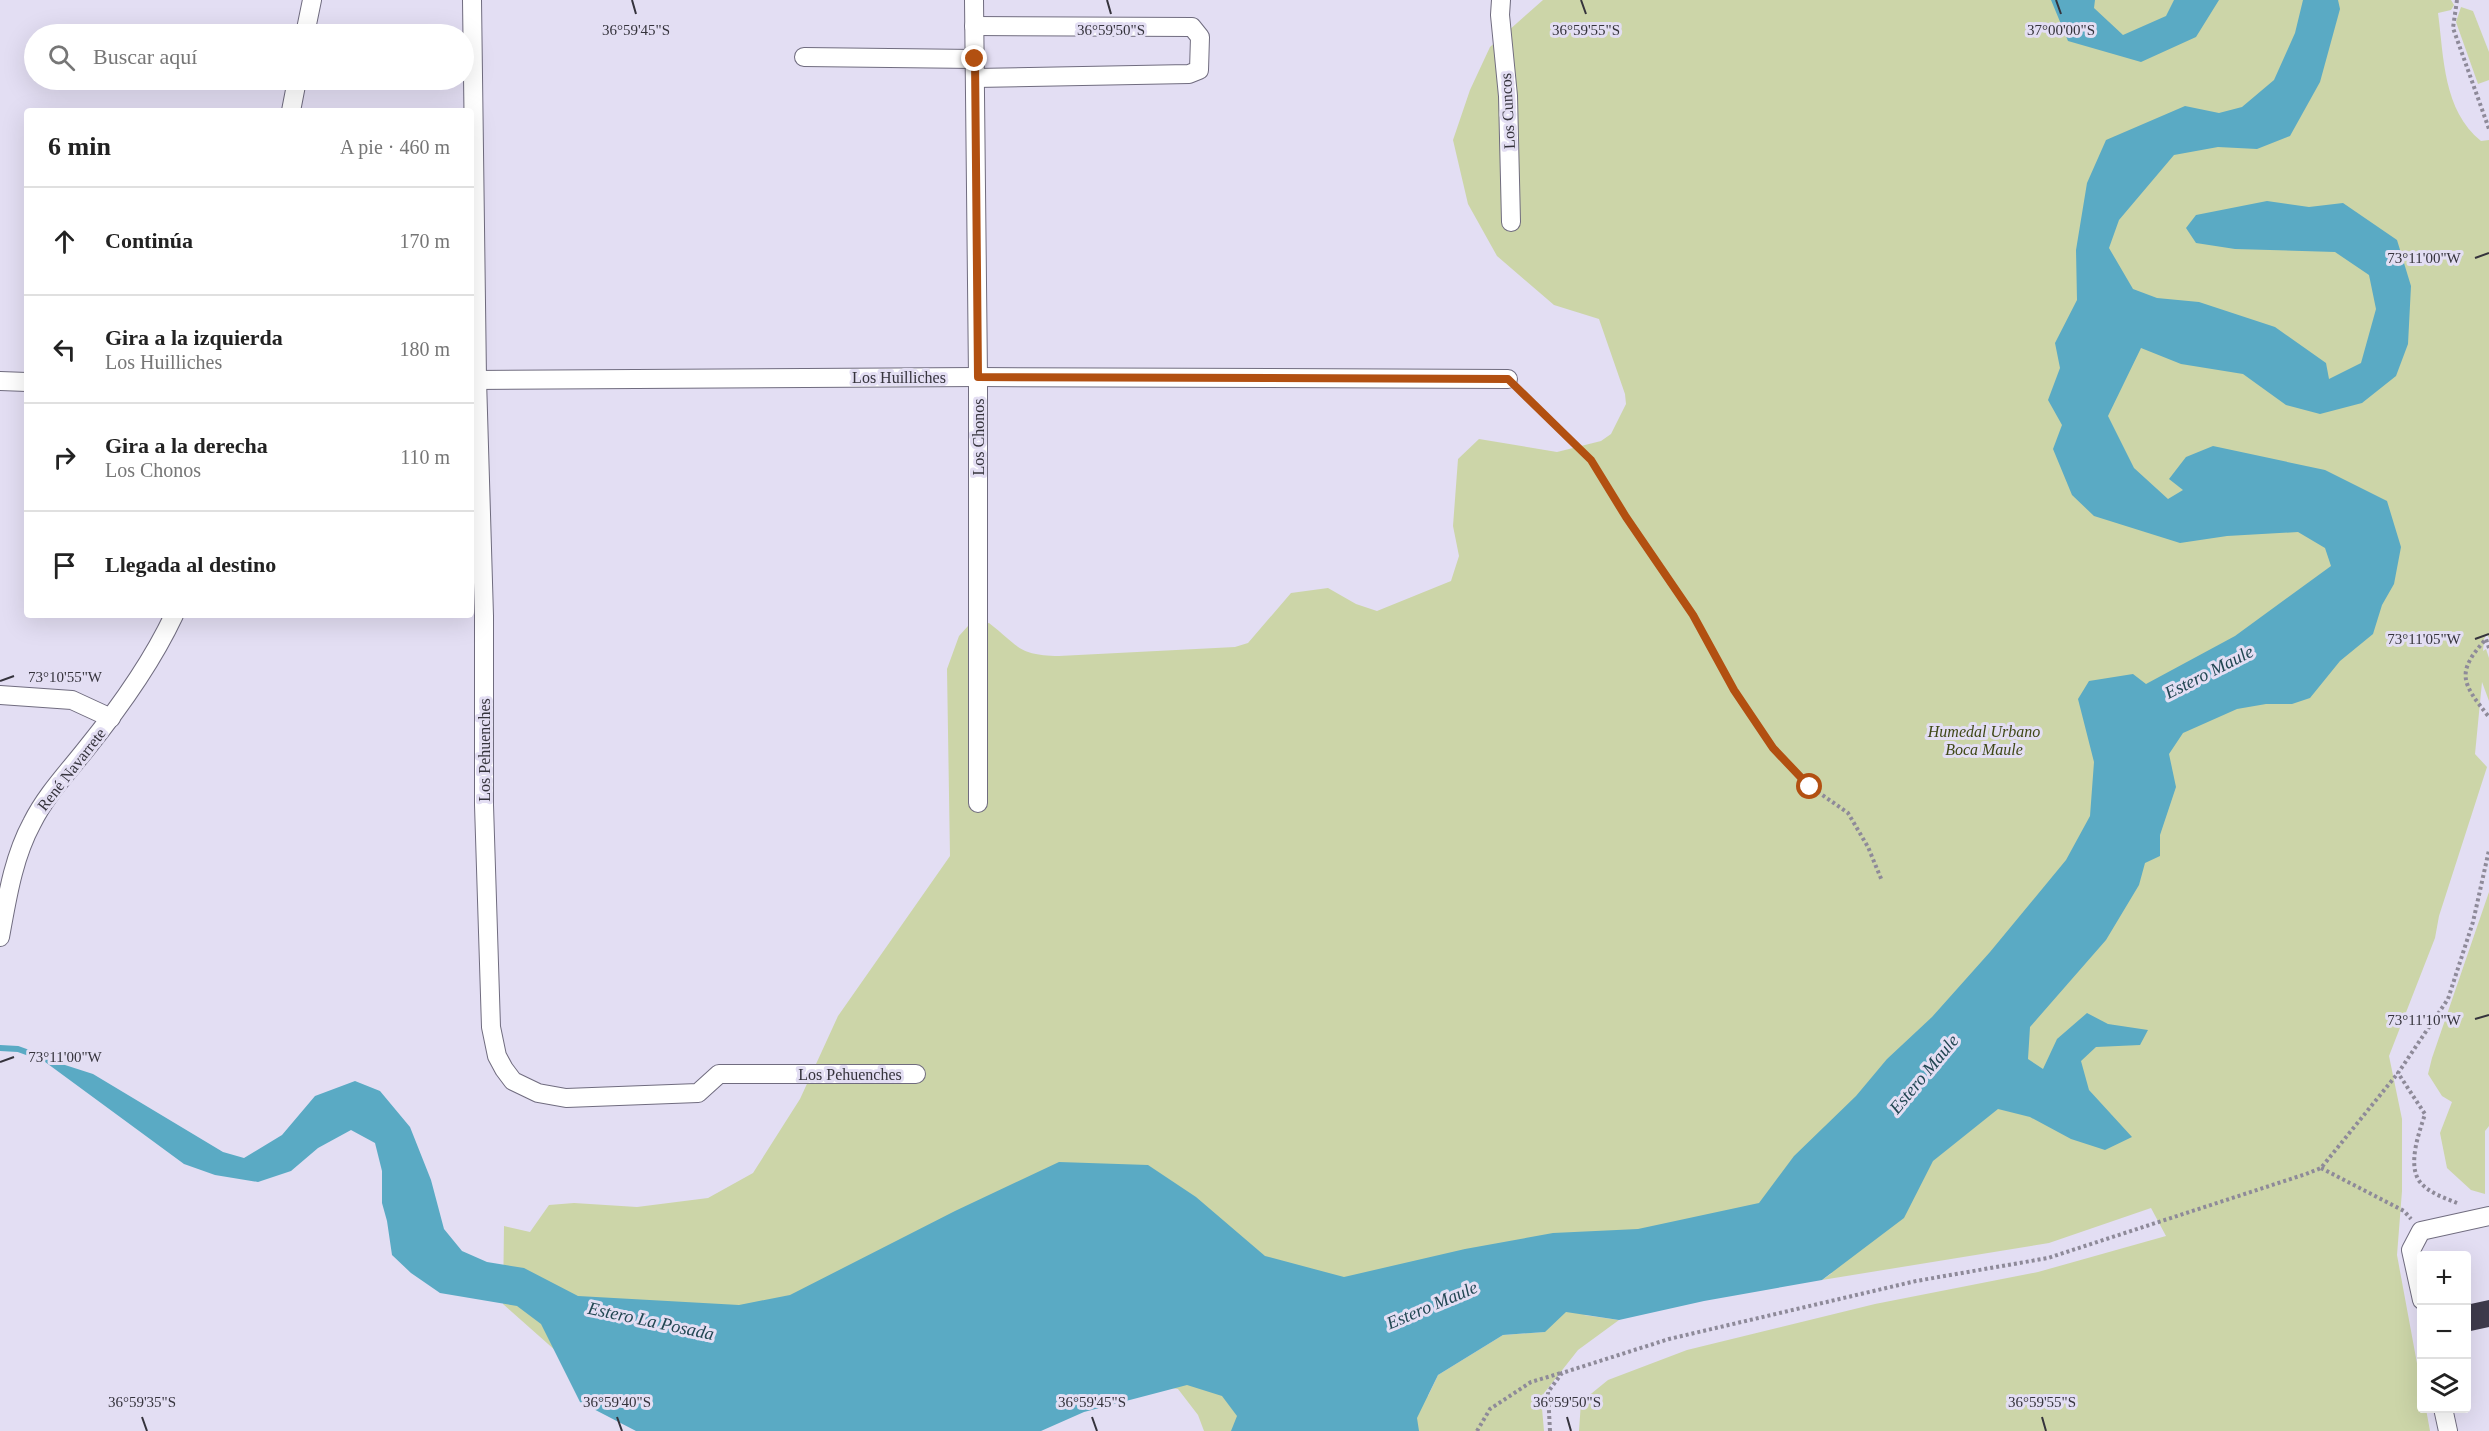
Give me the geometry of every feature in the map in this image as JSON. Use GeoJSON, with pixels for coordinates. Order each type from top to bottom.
{"type":"FeatureCollection","features":[{"type":"Feature","properties":{"kind":"street"},"geometry":{"type":"LineString","coordinates":[[307,24],[312,0]]}},
{"type":"Feature","properties":{"kind":"street","name":"Los Pehuenches"},"geometry":{"type":"LineString","coordinates":[[472,0],[472,24]]}},
{"type":"Feature","properties":{"kind":"street","name":"Los Chonos"},"geometry":{"type":"LineString","coordinates":[[974,0],[978,377],[978,803]]}},
{"type":"Feature","properties":{"kind":"street","name":"Los Cuncos"},"geometry":{"type":"LineString","coordinates":[[1501,0],[1500,15],[1508,96],[1511,222]]}},
{"type":"Feature","properties":{"kind":"street"},"geometry":{"type":"LineString","coordinates":[[974,26],[1192,27],[1200,38],[1199,70],[1189,74],[975,78]]}},
{"type":"Feature","properties":{"kind":"street"},"geometry":{"type":"LineString","coordinates":[[804,57],[975,59]]}},
{"type":"Feature","properties":{"kind":"street"},"geometry":{"type":"LineString","coordinates":[[292,108],[295,90]]}},
{"type":"Feature","properties":{"kind":"street","name":"Los Pehuenches"},"geometry":{"type":"LineString","coordinates":[[472,90],[473,108]]}},
{"type":"Feature","properties":{"kind":"street","name":"Los Huilliches"},"geometry":{"type":"LineString","coordinates":[[474,380],[978,377],[1508,379]]}},
{"type":"Feature","properties":{"kind":"street","name":"Los Pehuenches"},"geometry":{"type":"LineString","coordinates":[[474,380],[484,616],[483,805],[491,1027],[497,1056],[504,1069],[513,1081],[525,1088],[566,1098],[698,1093],[720,1074],[916,1074]]}},
{"type":"Feature","properties":{"kind":"street"},"geometry":{"type":"LineString","coordinates":[[0,381],[24,382]]}},
{"type":"Feature","properties":{"kind":"street","name":"René Navarrete"},"geometry":{"type":"LineString","coordinates":[[0,937],[10,885],[31,825],[49,794],[111,718],[145,669],[172,618]]}},
{"type":"Feature","properties":{"kind":"street"},"geometry":{"type":"LineString","coordinates":[[0,695],[72,700],[111,718]]}},
{"type":"Feature","properties":{"kind":"street"},"geometry":{"type":"LineString","coordinates":[[2417,1280],[2411,1250],[2421,1231],[2487,1216]]}},
{"type":"Feature","properties":{"kind":"street"},"geometry":{"type":"LineString","coordinates":[[2444,1413],[2448,1431]]}},
{"type":"Feature","properties":{"kind":"path"},"geometry":{"type":"LineString","coordinates":[[2457,0],[2453,28],[2489,129]]}},
{"type":"Feature","properties":{"kind":"path"},"geometry":{"type":"LineString","coordinates":[[1508,379],[1591,460],[1626,517],[1693,615],[1734,690],[1773,748],[1810,787],[1848,813],[1868,847],[1882,881]]}},
{"type":"Feature","properties":{"kind":"path"},"geometry":{"type":"LineString","coordinates":[[2489,648],[2486,639],[2473,653],[2464,670],[2466,684],[2473,698],[2489,717]]}},
{"type":"Feature","properties":{"kind":"path"},"geometry":{"type":"LineString","coordinates":[[1477,1431],[1490,1409],[1530,1382],[1681,1336],[1916,1281],[2048,1258],[2186,1215],[2321,1168],[2398,1073],[2448,999],[2473,922],[2489,850]]}},
{"type":"Feature","properties":{"kind":"path"},"geometry":{"type":"LineString","coordinates":[[2398,1073],[2425,1114],[2414,1156],[2419,1181],[2431,1192],[2487,1216]]}},
{"type":"Feature","properties":{"kind":"path"},"geometry":{"type":"LineString","coordinates":[[2321,1168],[2404,1211],[2421,1231]]}},
{"type":"Feature","properties":{"kind":"path"},"geometry":{"type":"LineString","coordinates":[[1550,1431],[1548,1392],[1562,1373]]}},
{"type":"Feature","properties":{"kind":"green space","name":"Humedal Urbano Boca Maule"},"geometry":{"type":"Polygon","coordinates":[[[1543,0],[2451,0],[2454,5],[2451,10],[2438,13],[2444,65],[2452,99],[2468,128],[2481,141],[2489,140],[2489,638],[2487,634],[2483,651],[2486,649],[2489,658],[2489,701],[2482,682],[2475,754],[2487,767],[2439,916],[2435,938],[2389,1056],[2402,1119],[2402,1191],[2397,1255],[2417,1363],[2417,1413],[2427,1413],[2430,1431],[1579,1431],[1581,1402],[1608,1380],[1687,1350],[1875,1304],[2038,1272],[2166,1236],[2151,1208],[2049,1243],[1822,1280],[1832,1273],[1584,1315],[1619,1320],[1578,1350],[1541,1397],[1544,1431],[1204,1431],[1198,1415],[1178,1389],[1147,1384],[826,1431],[781,1431],[574,1367],[503,1304],[504,1226],[530,1232],[549,1205],[574,1203],[637,1207],[708,1198],[753,1173],[800,1099],[838,1016],[950,856],[947,669],[959,636],[968,626],[989,623],[1026,651],[1059,656],[1235,647],[1248,643],[1291,593],[1328,588],[1356,604],[1377,611],[1451,581],[1459,556],[1453,526],[1458,459],[1479,439],[1557,452],[1601,441],[1611,434],[1626,404],[1625,394],[1599,319],[1554,305],[1497,256],[1468,204],[1453,140],[1470,90],[1490,47],[1543,0]],[[1493,1330],[1431,1373],[1428,1396],[1438,1375],[1503,1335],[1545,1332],[1493,1330]]]}},
{"type":"Feature","properties":{"kind":"green space"},"geometry":{"type":"Polygon","coordinates":[[[2461,7],[2473,11],[2489,52],[2489,80],[2478,84],[2456,22],[2461,7]]]}},
{"type":"Feature","properties":{"kind":"green space"},"geometry":{"type":"Polygon","coordinates":[[[2489,892],[2489,1126],[2485,1131],[2485,1194],[2471,1190],[2447,1168],[2440,1133],[2452,1102],[2442,1096],[2428,1074],[2489,892]]]}},
{"type":"Feature","properties":{"kind":"water"},"geometry":{"type":"Polygon","coordinates":[[[2051,0],[2095,0],[2094,8],[2123,35],[2166,16],[2174,0],[2219,0],[2196,37],[2141,62],[2068,41],[2051,0]]]}},
{"type":"Feature","properties":{"kind":"water","name":"Estero Maule"},"geometry":{"type":"Polygon","coordinates":[[[2303,0],[2338,0],[2340,9],[2320,82],[2290,136],[2257,149],[2218,147],[2174,155],[2119,220],[2109,248],[2133,289],[2157,298],[2199,302],[2275,327],[2326,363],[2329,379],[2361,363],[2376,309],[2369,275],[2335,252],[2235,249],[2196,243],[2186,228],[2196,215],[2267,201],[2309,207],[2343,203],[2397,240],[2411,286],[2408,344],[2396,376],[2362,403],[2320,414],[2286,405],[2243,374],[2181,364],[2141,348],[2108,416],[2134,468],[2168,499],[2183,490],[2169,479],[2186,457],[2213,446],[2325,470],[2387,501],[2401,547],[2394,584],[2382,605],[2373,634],[2340,661],[2310,698],[2292,704],[2266,704],[2237,709],[2183,733],[2169,754],[2176,787],[2160,835],[2160,856],[2145,863],[2139,885],[2106,940],[2030,1027],[2028,1059],[2043,1069],[2057,1039],[2087,1013],[2108,1024],[2148,1030],[2140,1045],[2096,1047],[2081,1061],[2089,1090],[2132,1137],[2105,1150],[2071,1139],[2030,1117],[1998,1109],[1933,1161],[1904,1218],[1822,1280],[1704,1301],[1619,1320],[1566,1312],[1545,1332],[1503,1335],[1438,1375],[1417,1418],[1419,1431],[1231,1431],[1237,1416],[1222,1396],[1187,1385],[1084,1412],[1041,1431],[636,1431],[580,1402],[541,1324],[517,1306],[440,1293],[411,1273],[392,1255],[382,1203],[382,1171],[375,1143],[351,1130],[318,1148],[291,1171],[258,1182],[215,1175],[184,1164],[37,1056],[93,1074],[223,1152],[244,1158],[282,1135],[315,1096],[355,1081],[380,1091],[410,1127],[431,1180],[444,1229],[462,1251],[487,1262],[524,1268],[578,1296],[739,1305],[790,1295],[955,1211],[1059,1162],[1148,1165],[1196,1197],[1265,1256],[1344,1277],[1465,1249],[1553,1233],[1638,1229],[1759,1203],[1794,1156],[1856,1096],[1887,1059],[1932,1017],[1990,952],[2066,860],[2090,816],[2094,762],[2078,699],[2089,681],[2133,674],[2146,684],[2235,636],[2331,566],[2325,548],[2298,532],[2227,536],[2180,543],[2094,516],[2072,495],[2053,449],[2062,425],[2048,400],[2060,368],[2055,343],[2077,300],[2076,250],[2087,183],[2106,140],[2185,106],[2219,113],[2242,107],[2274,80],[2295,33],[2303,0]]]}},
{"type":"Feature","properties":{"kind":"building"},"geometry":{"type":"Polygon","coordinates":[[[2489,1300],[2489,1327],[2471,1331],[2471,1304],[2489,1300]]]}},
{"type":"Feature","properties":{"kind":"waterway","name":"Estero La Posada"},"geometry":{"type":"LineString","coordinates":[[0,1048],[18,1049],[43,1058]]}},
{"type":"Feature","properties":{"kind":"route"},"geometry":{"type":"LineString","coordinates":[[975,59],[978,377],[1508,379],[1591,460],[1626,517],[1693,615],[1734,690],[1773,748],[1810,787]]}}]}
